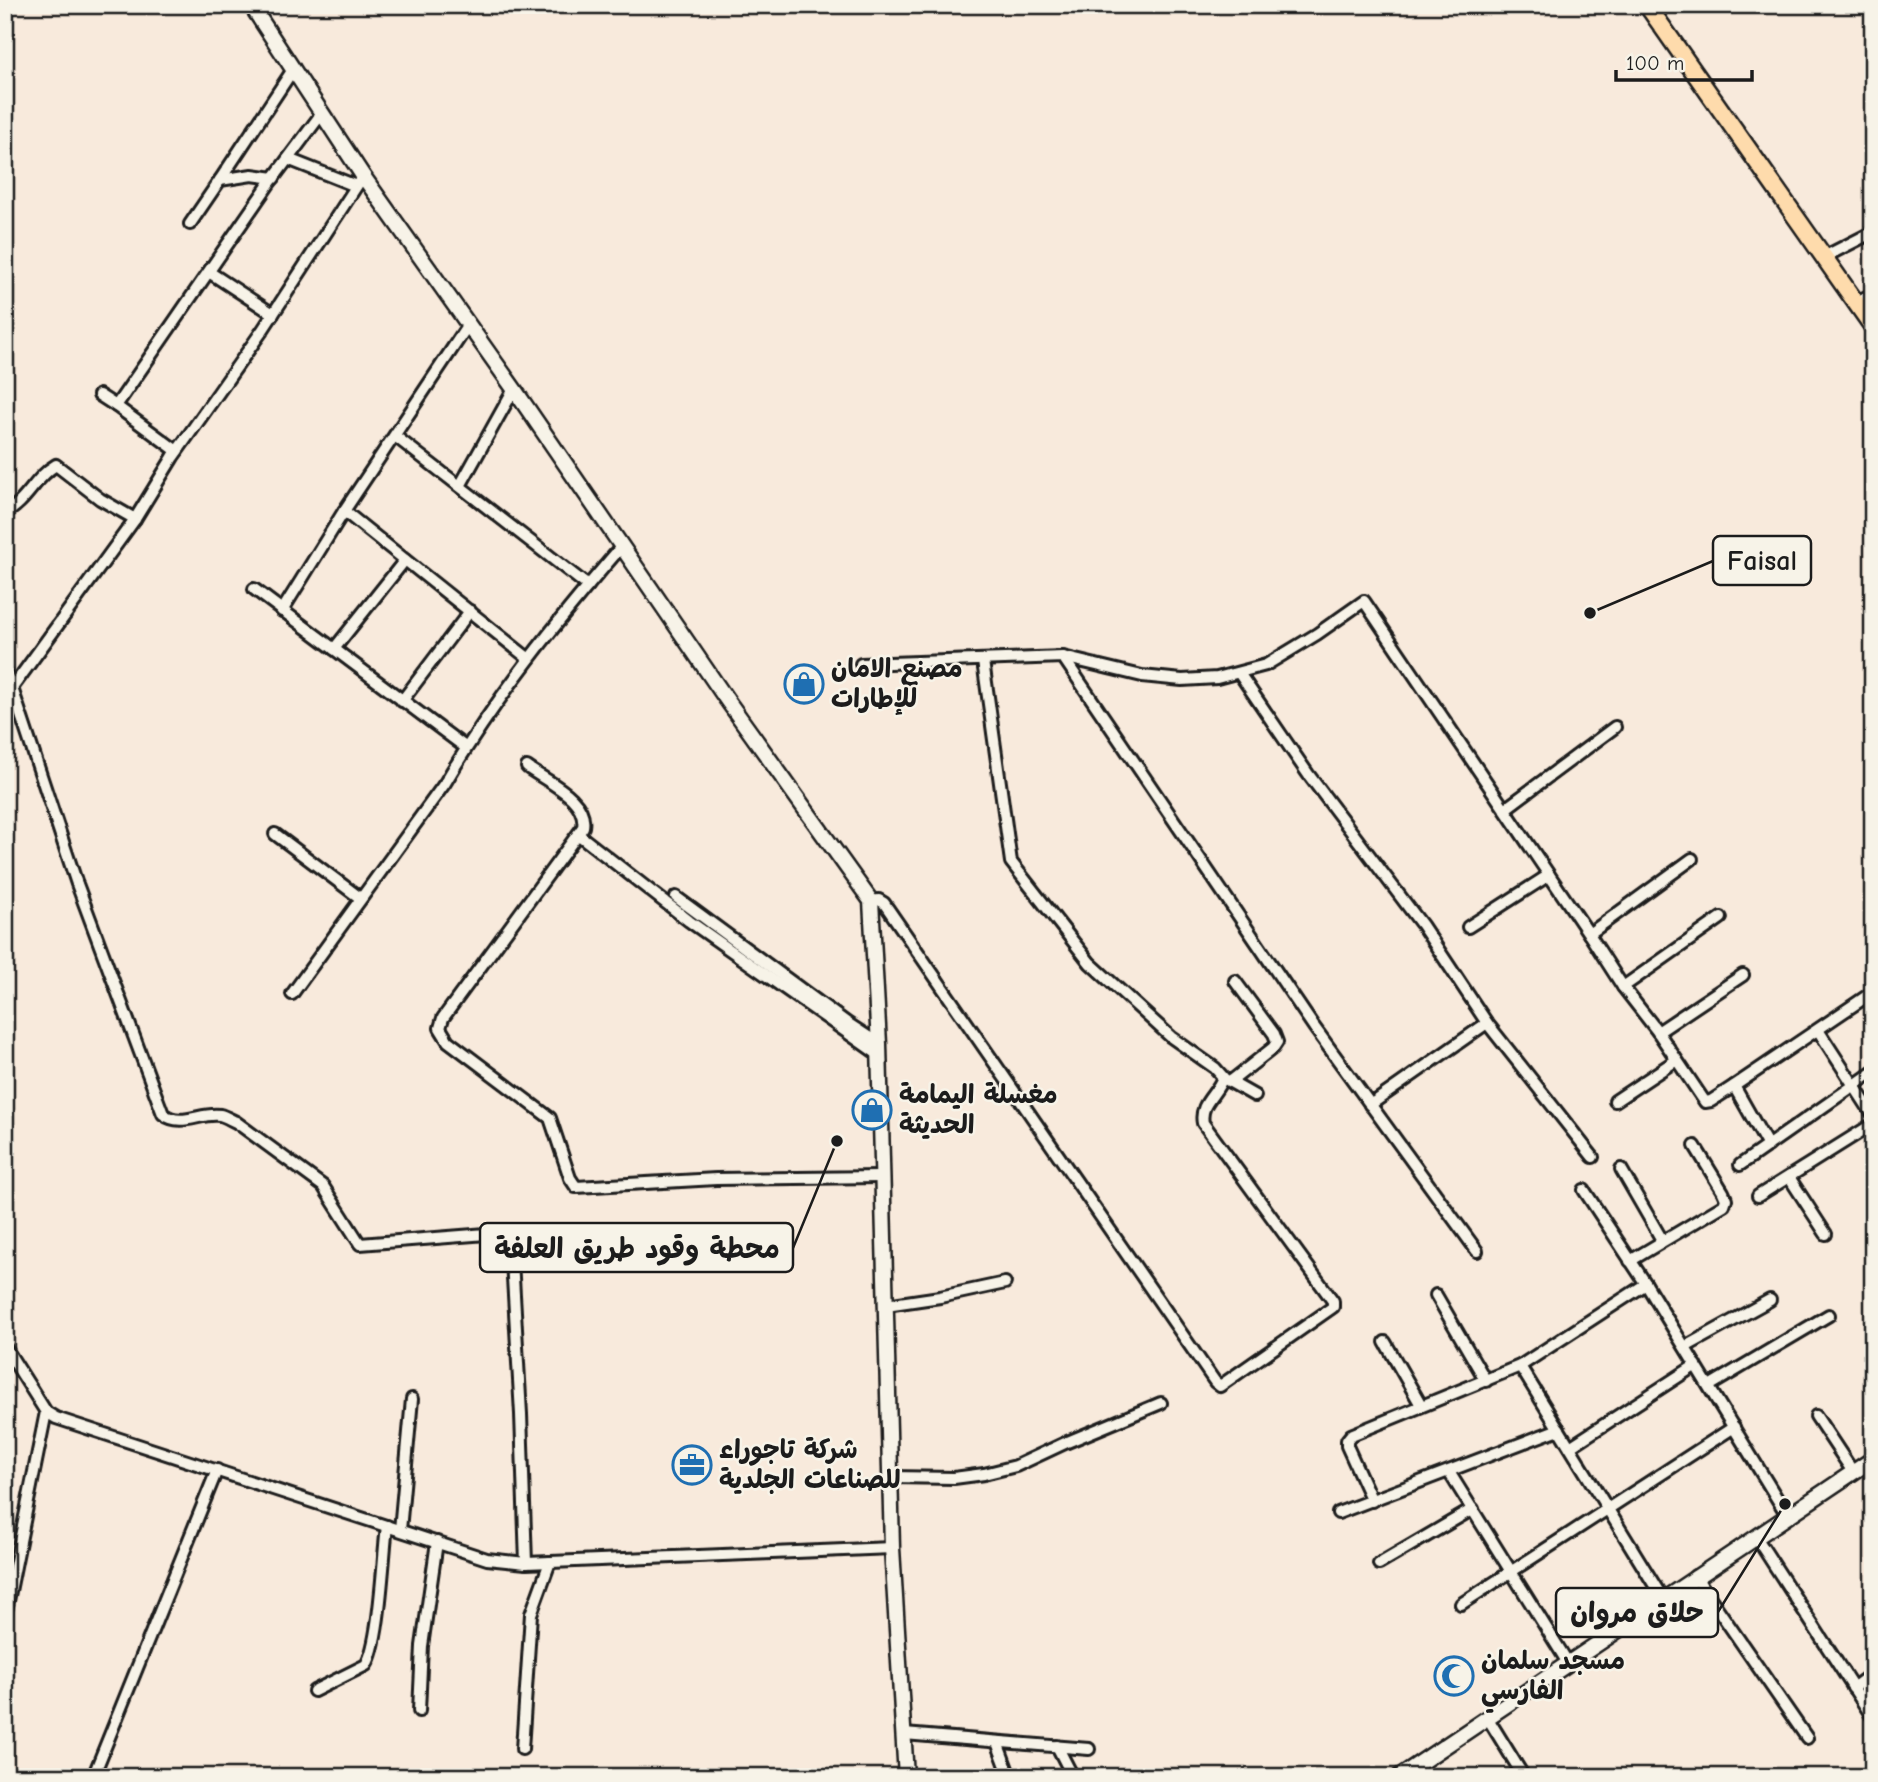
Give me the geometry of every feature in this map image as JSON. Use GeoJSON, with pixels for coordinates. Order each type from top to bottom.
{"type":"FeatureCollection","features":[{"type":"Feature","properties":{"kind":"main road"},"geometry":{"type":"LineString","coordinates":[[1647,5],[1873,327]]}},
{"type":"Feature","properties":{"kind":"street"},"geometry":{"type":"LineString","coordinates":[[251,5],[322,113],[360,181],[514,389],[727,700],[872,901],[879,1049],[892,1548],[906,1777]]}},
{"type":"Feature","properties":{"kind":"street"},"geometry":{"type":"LineString","coordinates":[[190,224],[294,68]]}},
{"type":"Feature","properties":{"kind":"street"},"geometry":{"type":"LineString","coordinates":[[116,407],[208,272],[322,113]]}},
{"type":"Feature","properties":{"kind":"street"},"geometry":{"type":"LineString","coordinates":[[288,159],[360,181]]}},
{"type":"Feature","properties":{"kind":"street"},"geometry":{"type":"LineString","coordinates":[[220,180],[252,175],[274,178]]}},
{"type":"Feature","properties":{"kind":"street"},"geometry":{"type":"LineString","coordinates":[[12,688],[135,519],[177,451],[273,314],[360,181]]}},
{"type":"Feature","properties":{"kind":"street"},"geometry":{"type":"LineString","coordinates":[[1824,257],[1873,232]]}},
{"type":"Feature","properties":{"kind":"street"},"geometry":{"type":"LineString","coordinates":[[208,272],[273,314]]}},
{"type":"Feature","properties":{"kind":"street"},"geometry":{"type":"LineString","coordinates":[[1856,302],[1873,293]]}},
{"type":"Feature","properties":{"kind":"street"},"geometry":{"type":"LineString","coordinates":[[282,611],[344,511],[468,325]]}},
{"type":"Feature","properties":{"kind":"street"},"geometry":{"type":"LineString","coordinates":[[460,486],[514,389]]}},
{"type":"Feature","properties":{"kind":"street"},"geometry":{"type":"LineString","coordinates":[[99,395],[177,451]]}},
{"type":"Feature","properties":{"kind":"street"},"geometry":{"type":"LineString","coordinates":[[395,436],[588,586]]}},
{"type":"Feature","properties":{"kind":"street"},"geometry":{"type":"LineString","coordinates":[[5,513],[15,508],[42,476],[56,465],[100,499],[135,519]]}},
{"type":"Feature","properties":{"kind":"street"},"geometry":{"type":"LineString","coordinates":[[344,511],[529,659]]}},
{"type":"Feature","properties":{"kind":"street"},"geometry":{"type":"LineString","coordinates":[[292,994],[445,783],[465,747],[529,659],[622,546]]}},
{"type":"Feature","properties":{"kind":"street"},"geometry":{"type":"LineString","coordinates":[[334,649],[405,560]]}},
{"type":"Feature","properties":{"kind":"street"},"geometry":{"type":"LineString","coordinates":[[254,589],[465,747]]}},
{"type":"Feature","properties":{"kind":"street"},"geometry":{"type":"LineString","coordinates":[[861,664],[1063,657],[1142,676],[1182,680],[1217,678],[1266,665],[1290,652],[1364,601],[1623,987],[1658,1032],[1675,1061],[1705,1101],[1711,1101],[1873,992]]}},
{"type":"Feature","properties":{"kind":"street"},"geometry":{"type":"LineString","coordinates":[[402,701],[470,611]]}},
{"type":"Feature","properties":{"kind":"street"},"geometry":{"type":"LineString","coordinates":[[1063,657],[1314,1027],[1477,1251]]}},
{"type":"Feature","properties":{"kind":"street"},"geometry":{"type":"LineString","coordinates":[[983,661],[1011,862],[1090,963],[1171,1037],[1215,1068],[1226,1080],[1255,1096]]}},
{"type":"Feature","properties":{"kind":"street"},"geometry":{"type":"LineString","coordinates":[[5,670],[77,884],[163,1114],[180,1121],[222,1115],[236,1122],[323,1186],[360,1244],[499,1233],[508,1237],[511,1244],[520,1401],[526,1563]]}},
{"type":"Feature","properties":{"kind":"street"},"geometry":{"type":"LineString","coordinates":[[1239,673],[1308,774],[1422,925],[1487,1023],[1593,1157]]}},
{"type":"Feature","properties":{"kind":"street"},"geometry":{"type":"LineString","coordinates":[[1504,809],[1615,727]]}},
{"type":"Feature","properties":{"kind":"street"},"geometry":{"type":"LineString","coordinates":[[527,768],[578,803],[584,820],[579,835],[440,1023],[442,1033],[448,1041],[550,1118],[573,1185],[587,1188],[716,1179],[881,1177]]}},
{"type":"Feature","properties":{"kind":"street"},"geometry":{"type":"LineString","coordinates":[[275,834],[360,898]]}},
{"type":"Feature","properties":{"kind":"street"},"geometry":{"type":"LineString","coordinates":[[579,835],[689,921],[879,1049]]}},
{"type":"Feature","properties":{"kind":"street"},"geometry":{"type":"LineString","coordinates":[[1589,934],[1692,859]]}},
{"type":"Feature","properties":{"kind":"street"},"geometry":{"type":"LineString","coordinates":[[1468,927],[1549,875]]}},
{"type":"Feature","properties":{"kind":"street"},"geometry":{"type":"LineString","coordinates":[[676,897],[879,1049]]}},
{"type":"Feature","properties":{"kind":"street"},"geometry":{"type":"LineString","coordinates":[[872,901],[879,900],[884,903],[1210,1376],[1220,1386],[1333,1307],[1333,1301],[1203,1123],[1201,1113],[1204,1105],[1226,1080],[1273,1048],[1277,1042],[1235,981]]}},
{"type":"Feature","properties":{"kind":"street"},"geometry":{"type":"LineString","coordinates":[[1623,987],[1721,918]]}},
{"type":"Feature","properties":{"kind":"street"},"geometry":{"type":"LineString","coordinates":[[1658,1032],[1743,975]]}},
{"type":"Feature","properties":{"kind":"street"},"geometry":{"type":"LineString","coordinates":[[1370,1105],[1487,1023]]}},
{"type":"Feature","properties":{"kind":"street"},"geometry":{"type":"LineString","coordinates":[[1818,1030],[1873,1115]]}},
{"type":"Feature","properties":{"kind":"street"},"geometry":{"type":"LineString","coordinates":[[1615,1101],[1675,1061]]}},
{"type":"Feature","properties":{"kind":"street"},"geometry":{"type":"LineString","coordinates":[[1740,1165],[1873,1072]]}},
{"type":"Feature","properties":{"kind":"street"},"geometry":{"type":"LineString","coordinates":[[1734,1086],[1768,1146]]}},
{"type":"Feature","properties":{"kind":"street"},"geometry":{"type":"LineString","coordinates":[[1758,1196],[1873,1124]]}},
{"type":"Feature","properties":{"kind":"street"},"geometry":{"type":"LineString","coordinates":[[1630,1261],[1724,1205],[1726,1199],[1723,1192],[1695,1146]]}},
{"type":"Feature","properties":{"kind":"street"},"geometry":{"type":"LineString","coordinates":[[1621,1169],[1662,1240]]}},
{"type":"Feature","properties":{"kind":"street"},"geometry":{"type":"LineString","coordinates":[[1789,1177],[1826,1234]]}},
{"type":"Feature","properties":{"kind":"street"},"geometry":{"type":"LineString","coordinates":[[1584,1190],[1646,1284],[1787,1516]]}},
{"type":"Feature","properties":{"kind":"street"},"geometry":{"type":"LineString","coordinates":[[886,1305],[1005,1283]]}},
{"type":"Feature","properties":{"kind":"street"},"geometry":{"type":"LineString","coordinates":[[1372,1501],[1347,1446],[1351,1435],[1520,1366],[1646,1284]]}},
{"type":"Feature","properties":{"kind":"street"},"geometry":{"type":"LineString","coordinates":[[1436,1295],[1486,1381]]}},
{"type":"Feature","properties":{"kind":"street"},"geometry":{"type":"LineString","coordinates":[[1685,1347],[1770,1300]]}},
{"type":"Feature","properties":{"kind":"street"},"geometry":{"type":"LineString","coordinates":[[1709,1387],[1829,1315]]}},
{"type":"Feature","properties":{"kind":"street"},"geometry":{"type":"LineString","coordinates":[[1385,1342],[1421,1405]]}},
{"type":"Feature","properties":{"kind":"street"},"geometry":{"type":"LineString","coordinates":[[5,1347],[46,1412],[56,1418],[488,1559],[526,1563],[892,1548]]}},
{"type":"Feature","properties":{"kind":"street"},"geometry":{"type":"LineString","coordinates":[[1570,1447],[1696,1365]]}},
{"type":"Feature","properties":{"kind":"street"},"geometry":{"type":"LineString","coordinates":[[1520,1366],[1663,1599]]}},
{"type":"Feature","properties":{"kind":"street"},"geometry":{"type":"LineString","coordinates":[[400,1530],[412,1399]]}},
{"type":"Feature","properties":{"kind":"street"},"geometry":{"type":"LineString","coordinates":[[892,1477],[954,1478],[984,1475],[1016,1466],[1161,1403]]}},
{"type":"Feature","properties":{"kind":"street"},"geometry":{"type":"LineString","coordinates":[[5,1616],[46,1412]]}},
{"type":"Feature","properties":{"kind":"street"},"geometry":{"type":"LineString","coordinates":[[1816,1416],[1853,1472]]}},
{"type":"Feature","properties":{"kind":"street"},"geometry":{"type":"LineString","coordinates":[[1461,1604],[1734,1427]]}},
{"type":"Feature","properties":{"kind":"street"},"geometry":{"type":"LineString","coordinates":[[1338,1513],[1559,1429]]}},
{"type":"Feature","properties":{"kind":"street"},"geometry":{"type":"LineString","coordinates":[[1399,1777],[1873,1459]]}},
{"type":"Feature","properties":{"kind":"street"},"geometry":{"type":"LineString","coordinates":[[93,1777],[217,1470]]}},
{"type":"Feature","properties":{"kind":"street"},"geometry":{"type":"LineString","coordinates":[[1449,1472],[1569,1663]]}},
{"type":"Feature","properties":{"kind":"street"},"geometry":{"type":"LineString","coordinates":[[1379,1564],[1472,1508]]}},
{"type":"Feature","properties":{"kind":"street"},"geometry":{"type":"LineString","coordinates":[[314,1691],[366,1665],[370,1659],[387,1526]]}},
{"type":"Feature","properties":{"kind":"street"},"geometry":{"type":"LineString","coordinates":[[1756,1537],[1873,1718]]}},
{"type":"Feature","properties":{"kind":"street"},"geometry":{"type":"LineString","coordinates":[[419,1711],[422,1646],[437,1542]]}},
{"type":"Feature","properties":{"kind":"street"},"geometry":{"type":"LineString","coordinates":[[522,1749],[531,1614],[550,1562]]}},
{"type":"Feature","properties":{"kind":"street"},"geometry":{"type":"LineString","coordinates":[[1695,1576],[1807,1738]]}},
{"type":"Feature","properties":{"kind":"street"},"geometry":{"type":"LineString","coordinates":[[1853,1688],[1873,1673]]}},
{"type":"Feature","properties":{"kind":"street"},"geometry":{"type":"LineString","coordinates":[[1487,1717],[1524,1777]]}},
{"type":"Feature","properties":{"kind":"street"},"geometry":{"type":"LineString","coordinates":[[904,1734],[1088,1749]]}},
{"type":"Feature","properties":{"kind":"street"},"geometry":{"type":"LineString","coordinates":[[997,1742],[1010,1777]]}},
{"type":"Feature","properties":{"kind":"street"},"geometry":{"type":"LineString","coordinates":[[1057,1746],[1073,1777]]}},
{"type":"Feature","properties":{"kind":"place","name":"Faisal"},"geometry":{"type":"Point","coordinates":[1590,613]}},
{"type":"Feature","properties":{"kind":"place","name":"مصنع الامان للإطارات"},"geometry":{"type":"Point","coordinates":[804,684]}},
{"type":"Feature","properties":{"kind":"place","name":"مغسلة اليمامة الحديثة"},"geometry":{"type":"Point","coordinates":[872,1110]}},
{"type":"Feature","properties":{"kind":"place","name":"محطة وقود طريق العلفة"},"geometry":{"type":"Point","coordinates":[837,1141]}},
{"type":"Feature","properties":{"kind":"place","name":"شركة تاجوراء للصناعات الجلدية"},"geometry":{"type":"Point","coordinates":[692,1465]}},
{"type":"Feature","properties":{"kind":"place","name":"حلاق مروان"},"geometry":{"type":"Point","coordinates":[1785,1504]}},
{"type":"Feature","properties":{"kind":"place","name":"مسجد سلمان الفارسي"},"geometry":{"type":"Point","coordinates":[1454,1676]}}]}
